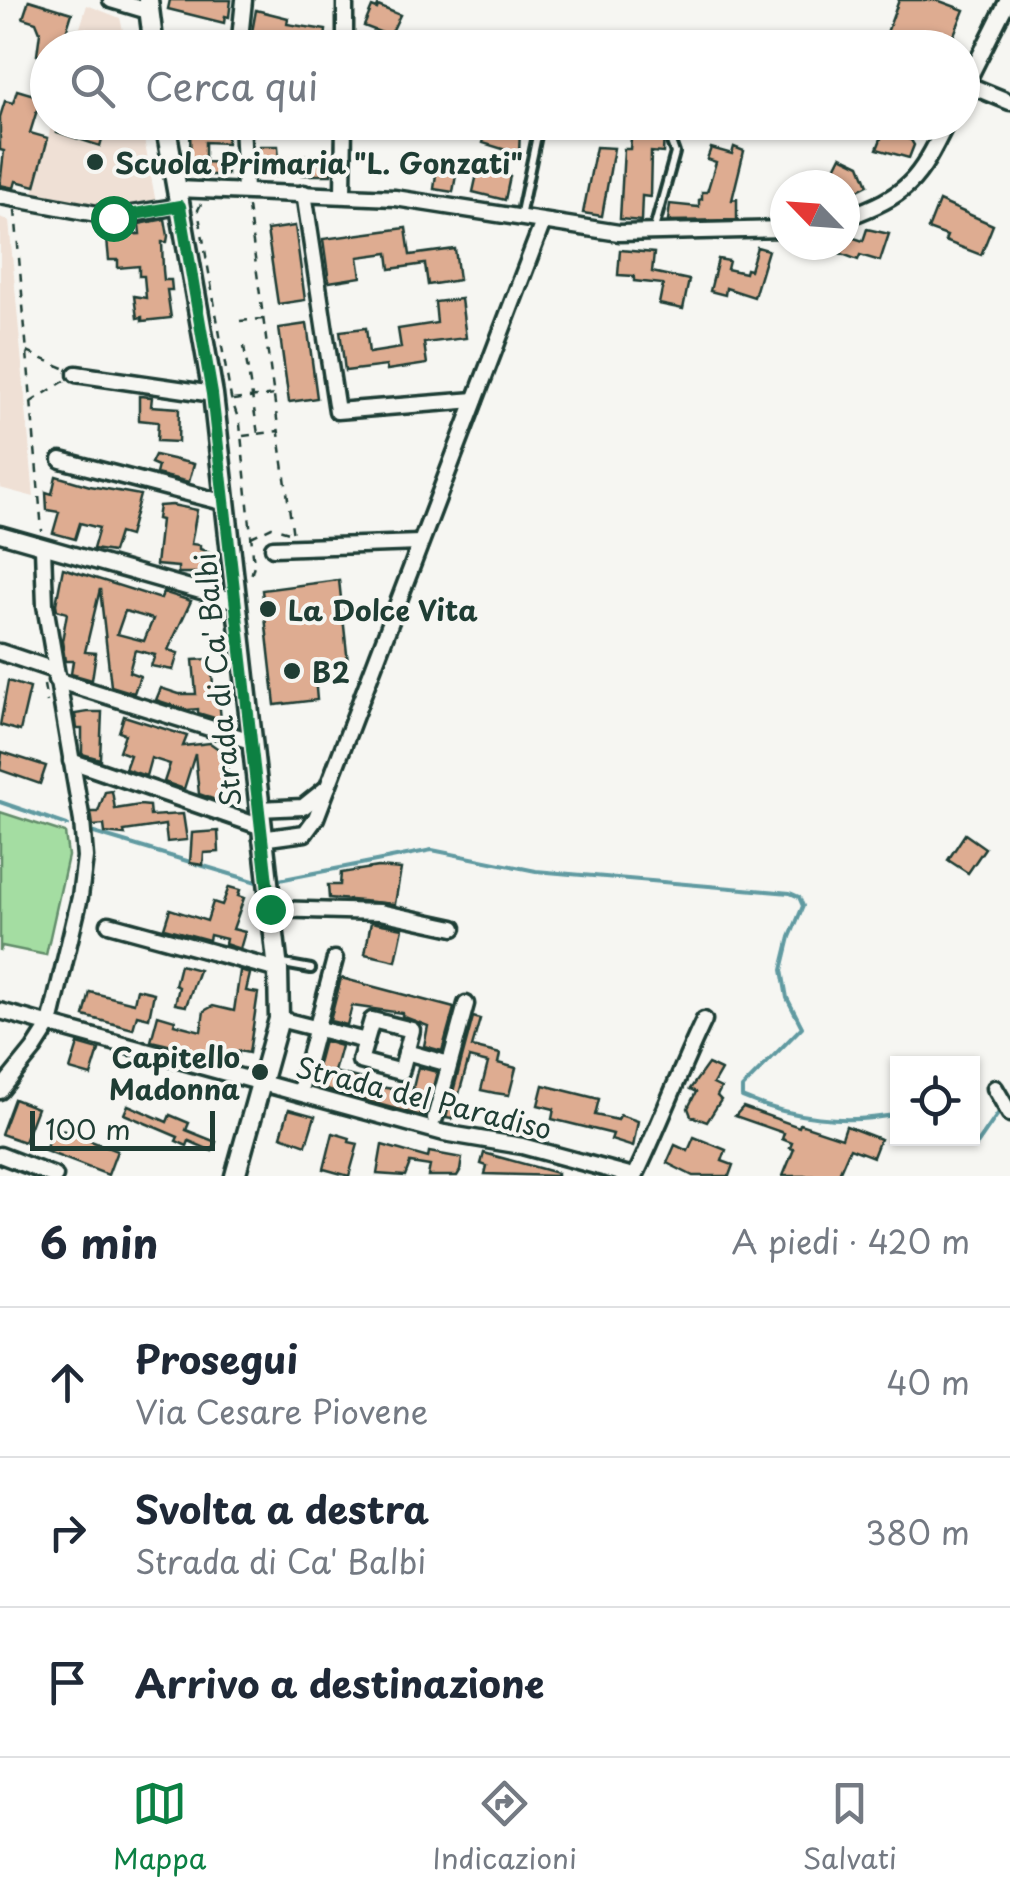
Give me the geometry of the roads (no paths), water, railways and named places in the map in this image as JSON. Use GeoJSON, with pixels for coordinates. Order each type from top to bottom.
{"type":"FeatureCollection","features":[{"type":"Feature","properties":{"kind":"main road"},"geometry":{"type":"LineString","coordinates":[[148,5],[151,30]]}},
{"type":"Feature","properties":{"kind":"main road","name":"Strada di Ca' Balbi"},"geometry":{"type":"LineString","coordinates":[[168,140],[212,394],[277,967],[278,1020],[235,1176]]}},
{"type":"Feature","properties":{"kind":"street"},"geometry":{"type":"LineString","coordinates":[[111,0],[148,5]]}},
{"type":"Feature","properties":{"kind":"street"},"geometry":{"type":"LineString","coordinates":[[241,30],[244,0]]}},
{"type":"Feature","properties":{"kind":"street"},"geometry":{"type":"LineString","coordinates":[[344,30],[345,0]]}},
{"type":"Feature","properties":{"kind":"street"},"geometry":{"type":"LineString","coordinates":[[980,56],[1008,0]]}},
{"type":"Feature","properties":{"kind":"street"},"geometry":{"type":"LineString","coordinates":[[980,93],[1010,102]]}},
{"type":"Feature","properties":{"kind":"street"},"geometry":{"type":"LineString","coordinates":[[243,140],[245,190]]}},
{"type":"Feature","properties":{"kind":"street"},"geometry":{"type":"LineString","coordinates":[[343,194],[344,140]]}},
{"type":"Feature","properties":{"kind":"street"},"geometry":{"type":"LineString","coordinates":[[860,212],[889,201],[916,178],[938,140]]}},
{"type":"Feature","properties":{"kind":"street"},"geometry":{"type":"LineString","coordinates":[[7,197],[113,218],[178,198],[245,190],[343,194],[395,198],[618,234],[770,231]]}},
{"type":"Feature","properties":{"kind":"street"},"geometry":{"type":"LineString","coordinates":[[304,193],[337,412],[475,400]]}},
{"type":"Feature","properties":{"kind":"street"},"geometry":{"type":"LineString","coordinates":[[71,761],[259,825],[305,833],[329,787],[543,222]]}},
{"type":"Feature","properties":{"kind":"street"},"geometry":{"type":"LineString","coordinates":[[76,374],[212,394]]}},
{"type":"Feature","properties":{"kind":"street"},"geometry":{"type":"LineString","coordinates":[[61,460],[226,503]]}},
{"type":"Feature","properties":{"kind":"street"},"geometry":{"type":"LineString","coordinates":[[0,534],[236,601]]}},
{"type":"Feature","properties":{"kind":"street"},"geometry":{"type":"LineString","coordinates":[[273,548],[294,540],[420,543]]}},
{"type":"Feature","properties":{"kind":"street"},"geometry":{"type":"LineString","coordinates":[[0,1091],[50,1024],[80,897],[85,857],[71,761],[50,672],[38,547]]}},
{"type":"Feature","properties":{"kind":"street"},"geometry":{"type":"LineString","coordinates":[[0,652],[250,740]]}},
{"type":"Feature","properties":{"kind":"street"},"geometry":{"type":"LineString","coordinates":[[259,825],[303,807],[329,787]]}},
{"type":"Feature","properties":{"kind":"street"},"geometry":{"type":"LineString","coordinates":[[270,909],[380,912],[454,928]]}},
{"type":"Feature","properties":{"kind":"street"},"geometry":{"type":"LineString","coordinates":[[109,924],[277,967]]}},
{"type":"Feature","properties":{"kind":"street"},"geometry":{"type":"LineString","coordinates":[[301,1087],[334,959]]}},
{"type":"Feature","properties":{"kind":"street"},"geometry":{"type":"LineString","coordinates":[[435,1118],[466,1004]]}},
{"type":"Feature","properties":{"kind":"street","name":"Strada del Paradiso"},"geometry":{"type":"LineString","coordinates":[[0,1011],[444,1132],[522,1146],[634,1176],[704,1020]]}},
{"type":"Feature","properties":{"kind":"street"},"geometry":{"type":"LineString","coordinates":[[278,1020],[366,1041]]}},
{"type":"Feature","properties":{"kind":"street"},"geometry":{"type":"LineString","coordinates":[[372,1020],[412,1030],[406,1052],[401,1072],[360,1062],[372,1020]]}},
{"type":"Feature","properties":{"kind":"street"},"geometry":{"type":"LineString","coordinates":[[406,1052],[450,1064]]}},
{"type":"Feature","properties":{"kind":"street"},"geometry":{"type":"LineString","coordinates":[[995,1088],[1010,1114]]}},
{"type":"Feature","properties":{"kind":"street"},"geometry":{"type":"LineString","coordinates":[[0,1155],[56,1176]]}},
{"type":"Feature","properties":{"kind":"lane"},"geometry":{"type":"LineString","coordinates":[[520,218],[536,140]]}},
{"type":"Feature","properties":{"kind":"lane"},"geometry":{"type":"LineString","coordinates":[[652,235],[674,153],[670,140]]}},
{"type":"Feature","properties":{"kind":"lane"},"geometry":{"type":"LineString","coordinates":[[277,967],[311,969]]}},
{"type":"Feature","properties":{"kind":"waterway"},"geometry":{"type":"LineString","coordinates":[[0,802],[67,825]]}},
{"type":"Feature","properties":{"kind":"waterway"},"geometry":{"type":"LineString","coordinates":[[94,833],[260,883]]}},
{"type":"Feature","properties":{"kind":"waterway"},"geometry":{"type":"LineString","coordinates":[[274,881],[432,850],[536,871],[790,893],[799,897],[803,906],[782,970],[787,998],[802,1027],[742,1088],[742,1097],[779,1110],[818,1117],[890,1115]]}},
{"type":"Feature","properties":{"kind":"waterway"},"geometry":{"type":"LineString","coordinates":[[980,1140],[1002,1108]]}},
{"type":"Feature","properties":{"kind":"waterway"},"geometry":{"type":"LineString","coordinates":[[970,1146],[976,1146]]}},
{"type":"Feature","properties":{"kind":"place","name":"Scuola Primaria \"L. Gonzati\""},"geometry":{"type":"Point","coordinates":[95,162]}},
{"type":"Feature","properties":{"kind":"place","name":"La Dolce Vita"},"geometry":{"type":"Point","coordinates":[268,609]}},
{"type":"Feature","properties":{"kind":"place","name":"B2"},"geometry":{"type":"Point","coordinates":[292,671]}},
{"type":"Feature","properties":{"kind":"place","name":"Capitello Madonna"},"geometry":{"type":"Point","coordinates":[260,1072]}}]}
